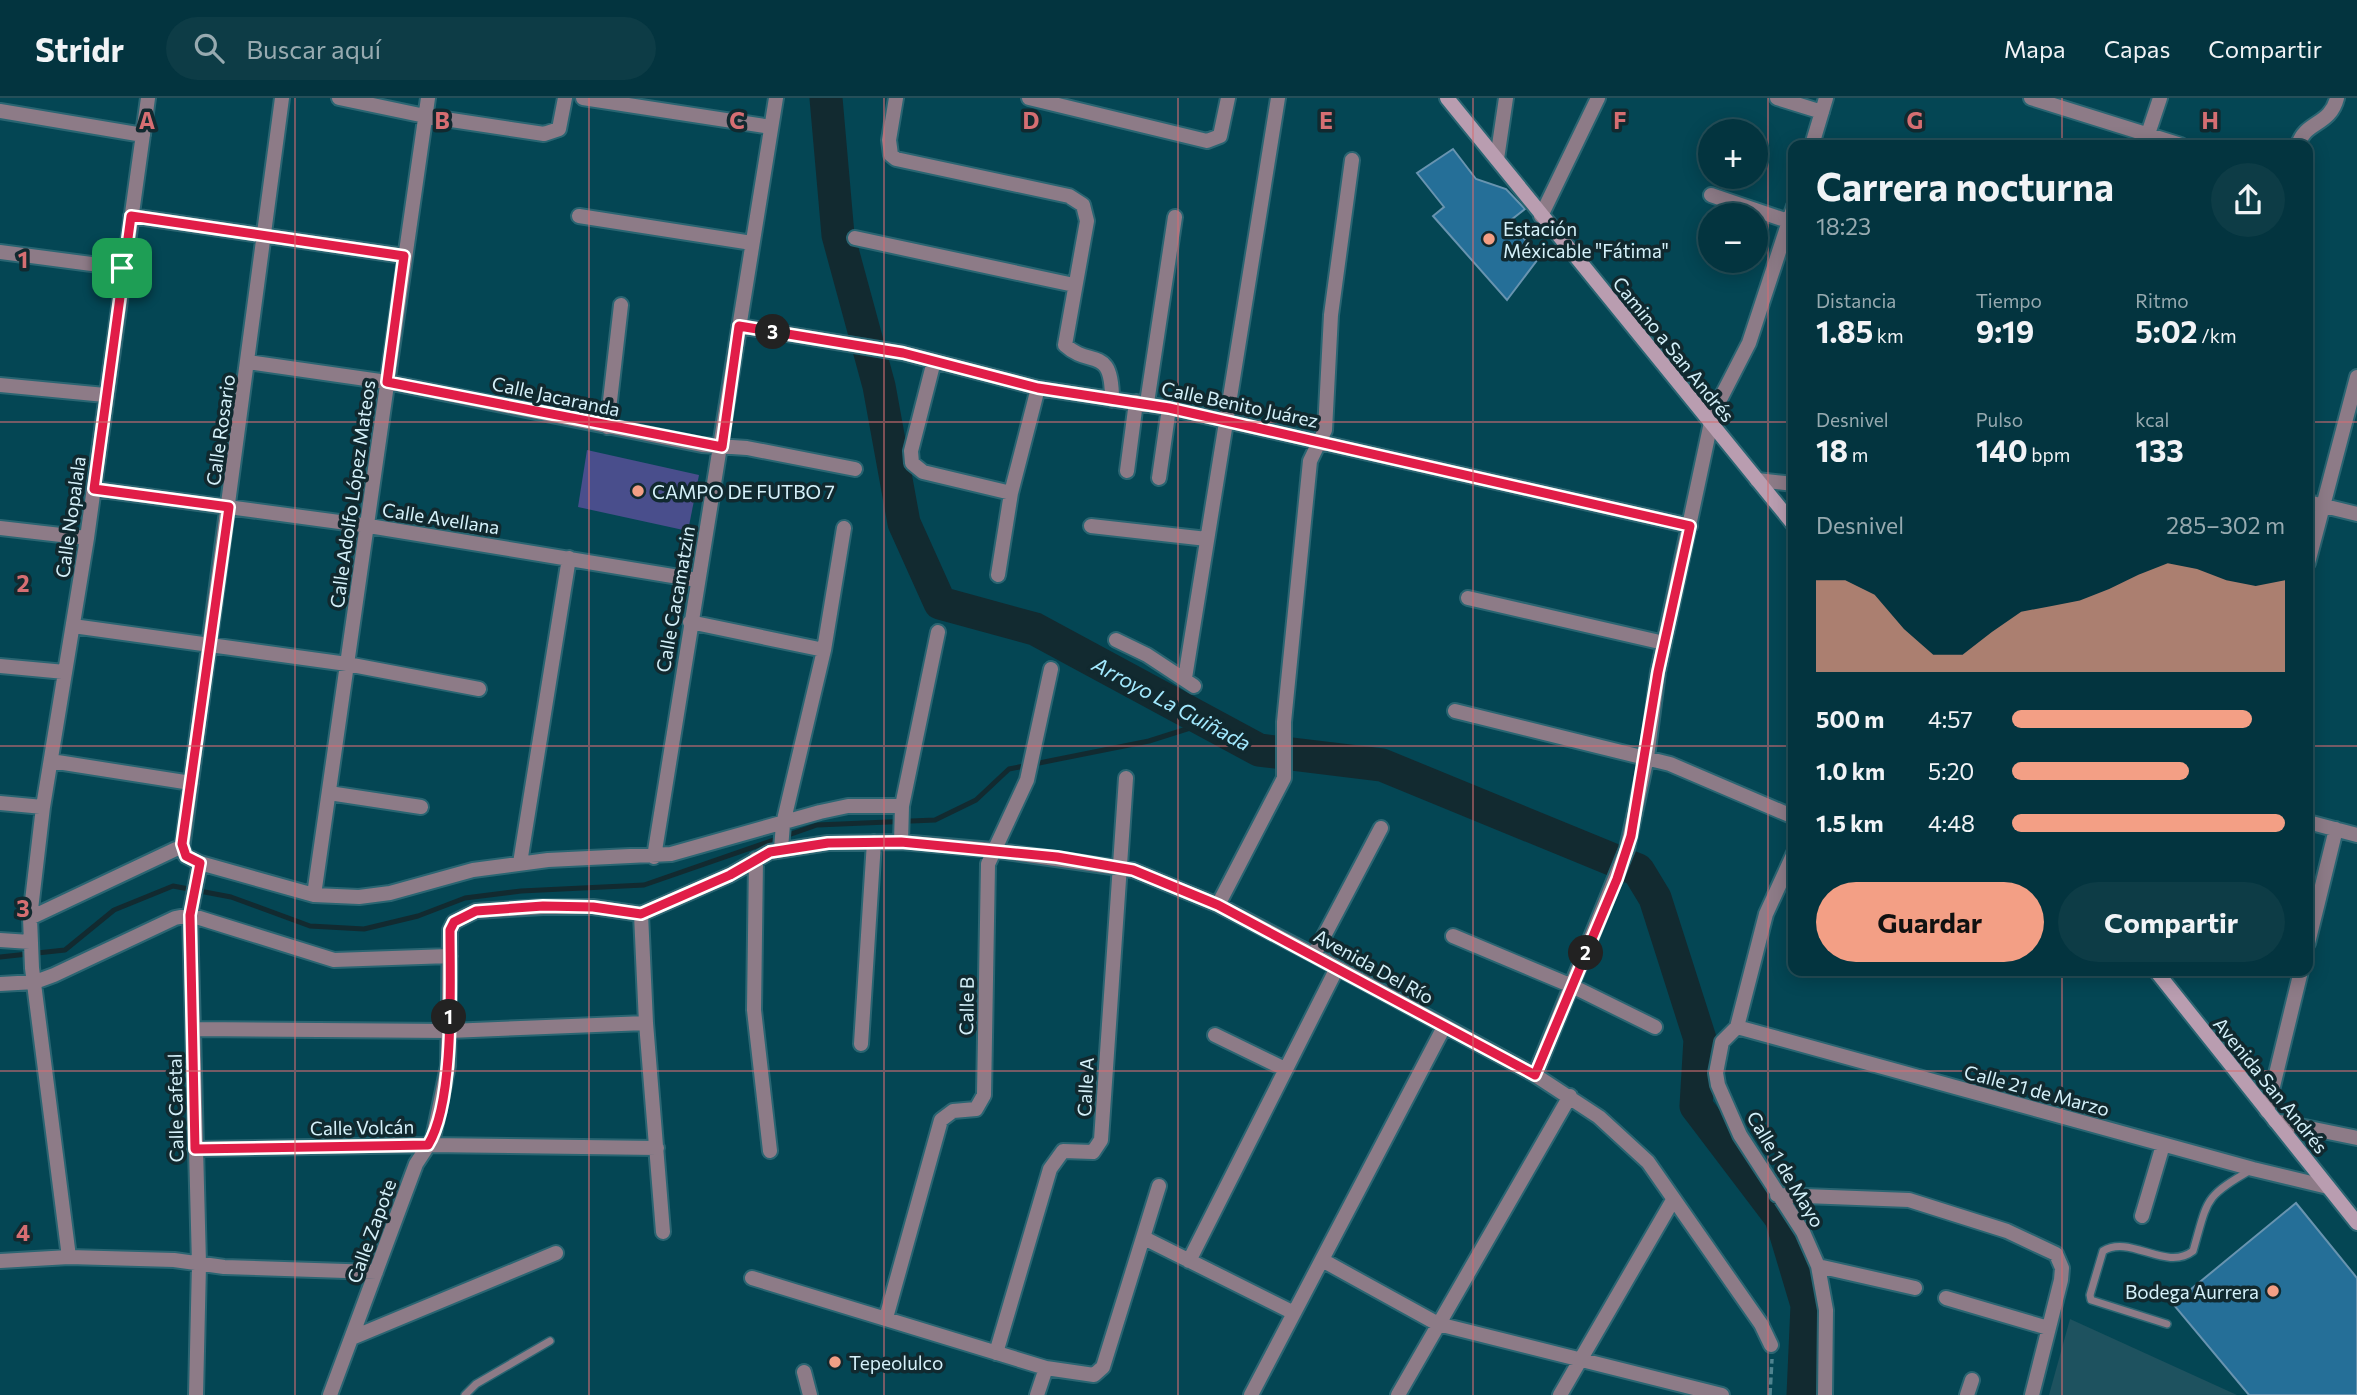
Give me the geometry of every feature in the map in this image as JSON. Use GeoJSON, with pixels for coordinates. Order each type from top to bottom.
{"type":"FeatureCollection","features":[{"type":"Feature","properties":{"kind":"main road","name":"Camino a San Andrés"},"geometry":{"type":"LineString","coordinates":[[1447,98],[1788,518]]}},
{"type":"Feature","properties":{"kind":"main road","name":"Avenida San Andrés"},"geometry":{"type":"LineString","coordinates":[[2159,976],[2357,1223]]}},
{"type":"Feature","properties":{"kind":"street","name":"Calle Nopalala"},"geometry":{"type":"LineString","coordinates":[[69,1257],[30,946],[30,919],[43,807],[87,538],[122,268],[148,98]]}},
{"type":"Feature","properties":{"kind":"street","name":"Calle Rosario"},"geometry":{"type":"LineString","coordinates":[[182,849],[282,98]]}},
{"type":"Feature","properties":{"kind":"street"},"geometry":{"type":"LineString","coordinates":[[339,98],[425,116],[544,134],[554,133],[561,124],[565,98]]}},
{"type":"Feature","properties":{"kind":"street","name":"Calle Adolfo López Mateos"},"geometry":{"type":"LineString","coordinates":[[314,895],[369,526],[404,256],[428,98]]}},
{"type":"Feature","properties":{"kind":"street"},"geometry":{"type":"LineString","coordinates":[[583,98],[771,127]]}},
{"type":"Feature","properties":{"kind":"street","name":"Calle Cacamatzin"},"geometry":{"type":"LineString","coordinates":[[654,857],[776,98]]}},
{"type":"Feature","properties":{"kind":"street"},"geometry":{"type":"LineString","coordinates":[[896,98],[889,140],[891,155],[903,162],[1069,196],[1083,205],[1087,221],[1065,345],[1074,351],[1097,357],[1105,364],[1110,376],[1112,400]]}},
{"type":"Feature","properties":{"kind":"street"},"geometry":{"type":"LineString","coordinates":[[1029,98],[1213,141],[1220,136],[1227,98]]}},
{"type":"Feature","properties":{"kind":"street"},"geometry":{"type":"LineString","coordinates":[[1116,640],[1189,682],[1207,539],[1278,98]]}},
{"type":"Feature","properties":{"kind":"street"},"geometry":{"type":"LineString","coordinates":[[1497,159],[1506,98]]}},
{"type":"Feature","properties":{"kind":"street"},"geometry":{"type":"LineString","coordinates":[[1541,216],[1598,98]]}},
{"type":"Feature","properties":{"kind":"street"},"geometry":{"type":"LineString","coordinates":[[1777,98],[1824,105],[1814,140]]}},
{"type":"Feature","properties":{"kind":"street"},"geometry":{"type":"LineString","coordinates":[[2031,98],[2043,104],[2166,140]]}},
{"type":"Feature","properties":{"kind":"street"},"geometry":{"type":"LineString","coordinates":[[2148,134],[2160,98]]}},
{"type":"Feature","properties":{"kind":"street"},"geometry":{"type":"LineString","coordinates":[[2301,140],[2307,130],[2328,118],[2337,98]]}},
{"type":"Feature","properties":{"kind":"street"},"geometry":{"type":"LineString","coordinates":[[0,111],[143,135]]}},
{"type":"Feature","properties":{"kind":"street"},"geometry":{"type":"LineString","coordinates":[[1218,905],[1283,778],[1283,728],[1310,461],[1325,430],[1331,315],[1352,160]]}},
{"type":"Feature","properties":{"kind":"street"},"geometry":{"type":"LineString","coordinates":[[1711,195],[1788,221]]}},
{"type":"Feature","properties":{"kind":"street"},"geometry":{"type":"LineString","coordinates":[[131,216],[404,256]]}},
{"type":"Feature","properties":{"kind":"street"},"geometry":{"type":"LineString","coordinates":[[579,216],[752,243]]}},
{"type":"Feature","properties":{"kind":"street"},"geometry":{"type":"LineString","coordinates":[[1127,471],[1175,217]]}},
{"type":"Feature","properties":{"kind":"street"},"geometry":{"type":"LineString","coordinates":[[1535,1075],[1627,849],[1647,757],[1664,643],[1710,425],[1717,403],[1749,343],[1788,231]]}},
{"type":"Feature","properties":{"kind":"street"},"geometry":{"type":"LineString","coordinates":[[855,238],[1074,285]]}},
{"type":"Feature","properties":{"kind":"street"},"geometry":{"type":"LineString","coordinates":[[0,252],[122,268]]}},
{"type":"Feature","properties":{"kind":"street"},"geometry":{"type":"LineString","coordinates":[[607,427],[621,305]]}},
{"type":"Feature","properties":{"kind":"street","name":"Calle Benito Juárez"},"geometry":{"type":"LineString","coordinates":[[739,326],[887,350],[1038,388],[1169,408],[1320,440],[1690,526]]}},
{"type":"Feature","properties":{"kind":"street"},"geometry":{"type":"LineString","coordinates":[[934,361],[911,451],[912,463],[923,472],[1011,492]]}},
{"type":"Feature","properties":{"kind":"street","name":"Calle Jacaranda"},"geometry":{"type":"LineString","coordinates":[[248,362],[387,382],[607,427],[722,447],[747,448],[855,469]]}},
{"type":"Feature","properties":{"kind":"street"},"geometry":{"type":"LineString","coordinates":[[2313,544],[2357,377]]}},
{"type":"Feature","properties":{"kind":"street"},"geometry":{"type":"LineString","coordinates":[[0,384],[105,396]]}},
{"type":"Feature","properties":{"kind":"street"},"geometry":{"type":"LineString","coordinates":[[998,575],[1011,492],[1038,388]]}},
{"type":"Feature","properties":{"kind":"street"},"geometry":{"type":"LineString","coordinates":[[1159,478],[1169,408]]}},
{"type":"Feature","properties":{"kind":"street"},"geometry":{"type":"LineString","coordinates":[[1756,480],[1788,483]]}},
{"type":"Feature","properties":{"kind":"street","name":"Calle Avellana"},"geometry":{"type":"LineString","coordinates":[[94,489],[369,526],[697,580]]}},
{"type":"Feature","properties":{"kind":"street"},"geometry":{"type":"LineString","coordinates":[[2313,503],[2357,514]]}},
{"type":"Feature","properties":{"kind":"street"},"geometry":{"type":"LineString","coordinates":[[1091,526],[1207,539]]}},
{"type":"Feature","properties":{"kind":"street"},"geometry":{"type":"LineString","coordinates":[[0,528],[87,538]]}},
{"type":"Feature","properties":{"kind":"street"},"geometry":{"type":"LineString","coordinates":[[781,846],[783,825],[824,650],[844,528]]}},
{"type":"Feature","properties":{"kind":"street"},"geometry":{"type":"LineString","coordinates":[[520,863],[569,558]]}},
{"type":"Feature","properties":{"kind":"street"},"geometry":{"type":"LineString","coordinates":[[1468,598],[1664,643]]}},
{"type":"Feature","properties":{"kind":"street"},"geometry":{"type":"LineString","coordinates":[[690,622],[824,650]]}},
{"type":"Feature","properties":{"kind":"street"},"geometry":{"type":"LineString","coordinates":[[73,626],[211,643],[347,664],[479,689]]}},
{"type":"Feature","properties":{"kind":"street"},"geometry":{"type":"LineString","coordinates":[[901,836],[902,808],[939,632]]}},
{"type":"Feature","properties":{"kind":"street"},"geometry":{"type":"LineString","coordinates":[[0,666],[65,672]]}},
{"type":"Feature","properties":{"kind":"street","name":"Calle B"},"geometry":{"type":"LineString","coordinates":[[886,1318],[941,1120],[953,1111],[976,1109],[984,1095],[988,864],[992,850],[1027,780],[1051,669]]}},
{"type":"Feature","properties":{"kind":"street"},"geometry":{"type":"LineString","coordinates":[[1455,711],[1670,764],[1788,814]]}},
{"type":"Feature","properties":{"kind":"street"},"geometry":{"type":"LineString","coordinates":[[51,761],[191,783]]}},
{"type":"Feature","properties":{"kind":"street","name":"Calle A"},"geometry":{"type":"LineString","coordinates":[[996,1353],[1050,1169],[1063,1151],[1093,1152],[1101,1140],[1126,778]]}},
{"type":"Feature","properties":{"kind":"street"},"geometry":{"type":"LineString","coordinates":[[329,793],[421,807]]}},
{"type":"Feature","properties":{"kind":"street"},"geometry":{"type":"LineString","coordinates":[[0,803],[43,807]]}},
{"type":"Feature","properties":{"kind":"street"},"geometry":{"type":"LineString","coordinates":[[30,919],[170,852],[182,849],[198,869],[314,895],[359,897],[390,892],[473,870],[520,863],[654,857],[783,825],[801,816],[848,806],[902,808]]}},
{"type":"Feature","properties":{"kind":"street"},"geometry":{"type":"LineString","coordinates":[[2313,823],[2336,829],[2356,830]]}},
{"type":"Feature","properties":{"kind":"street"},"geometry":{"type":"LineString","coordinates":[[1314,955],[1381,828]]}},
{"type":"Feature","properties":{"kind":"street"},"geometry":{"type":"LineString","coordinates":[[2313,923],[2336,829]]}},
{"type":"Feature","properties":{"kind":"street","name":"Avenida Del Río"},"geometry":{"type":"LineString","coordinates":[[450,956],[450,930],[454,922],[476,911],[566,906],[641,914],[708,886],[781,846],[874,842],[901,836],[1118,867],[1151,876],[1218,905],[1314,955],[1570,1096],[1633,1144],[1761,1324],[1771,1345]]}},
{"type":"Feature","properties":{"kind":"street"},"geometry":{"type":"LineString","coordinates":[[861,1044],[874,842]]}},
{"type":"Feature","properties":{"kind":"street"},"geometry":{"type":"LineString","coordinates":[[756,859],[754,1010],[770,1151]]}},
{"type":"Feature","properties":{"kind":"street","name":"Calle 1 de Mayo"},"geometry":{"type":"LineString","coordinates":[[1788,867],[1759,937],[1737,1027],[1722,1042],[1717,1065],[1718,1085],[1740,1135],[1803,1232],[1818,1266],[1826,1310],[1825,1395]]}},
{"type":"Feature","properties":{"kind":"street","name":"Calle Cafetal"},"geometry":{"type":"LineString","coordinates":[[196,1395],[199,1264],[191,911],[198,869]]}},
{"type":"Feature","properties":{"kind":"street"},"geometry":{"type":"LineString","coordinates":[[0,984],[34,975],[191,911],[334,960],[450,956]]}},
{"type":"Feature","properties":{"kind":"street"},"geometry":{"type":"LineString","coordinates":[[641,914],[646,1023],[663,1232]]}},
{"type":"Feature","properties":{"kind":"street"},"geometry":{"type":"LineString","coordinates":[[1452,936],[1572,986],[1655,1027]]}},
{"type":"Feature","properties":{"kind":"street"},"geometry":{"type":"LineString","coordinates":[[0,940],[30,946]]}},
{"type":"Feature","properties":{"kind":"street","name":"Calle Zapote"},"geometry":{"type":"LineString","coordinates":[[330,1395],[416,1164],[435,1129],[448,1066],[450,956]]}},
{"type":"Feature","properties":{"kind":"street"},"geometry":{"type":"LineString","coordinates":[[1189,1261],[1336,968]]}},
{"type":"Feature","properties":{"kind":"street"},"geometry":{"type":"LineString","coordinates":[[2300,976],[2271,1116],[2357,1138]]}},
{"type":"Feature","properties":{"kind":"street"},"geometry":{"type":"LineString","coordinates":[[193,1029],[449,1031],[646,1023]]}},
{"type":"Feature","properties":{"kind":"street"},"geometry":{"type":"LineString","coordinates":[[1251,1395],[1444,1027]]}},
{"type":"Feature","properties":{"kind":"street","name":"Calle 21 de Marzo"},"geometry":{"type":"LineString","coordinates":[[1737,1027],[2163,1145],[2328,1187]]}},
{"type":"Feature","properties":{"kind":"street"},"geometry":{"type":"LineString","coordinates":[[1215,1035],[1285,1069]]}},
{"type":"Feature","properties":{"kind":"street"},"geometry":{"type":"LineString","coordinates":[[1398,1395],[1570,1096]]}},
{"type":"Feature","properties":{"kind":"street","name":"Calle Volcán"},"geometry":{"type":"LineString","coordinates":[[195,1149],[428,1145],[657,1148]]}},
{"type":"Feature","properties":{"kind":"street"},"geometry":{"type":"LineString","coordinates":[[2141,1216],[2163,1145]]}},
{"type":"Feature","properties":{"kind":"street"},"geometry":{"type":"LineString","coordinates":[[752,1278],[1046,1368],[1088,1376],[1098,1373],[1103,1367],[1159,1186]]}},
{"type":"Feature","properties":{"kind":"street"},"geometry":{"type":"LineString","coordinates":[[1777,1195],[1909,1200],[2007,1231],[2048,1249],[2060,1261],[2061,1280],[2032,1395]]}},
{"type":"Feature","properties":{"kind":"street"},"geometry":{"type":"LineString","coordinates":[[1560,1395],[1673,1200]]}},
{"type":"Feature","properties":{"kind":"street"},"geometry":{"type":"LineString","coordinates":[[1144,1238],[1294,1313]]}},
{"type":"Feature","properties":{"kind":"street"},"geometry":{"type":"LineString","coordinates":[[354,1336],[556,1253]]}},
{"type":"Feature","properties":{"kind":"street"},"geometry":{"type":"LineString","coordinates":[[0,1261],[69,1257],[174,1260],[199,1264],[376,1272]]}},
{"type":"Feature","properties":{"kind":"street"},"geometry":{"type":"LineString","coordinates":[[1322,1261],[1438,1324],[1721,1395]]}},
{"type":"Feature","properties":{"kind":"street"},"geometry":{"type":"LineString","coordinates":[[1818,1266],[1914,1288]]}},
{"type":"Feature","properties":{"kind":"street"},"geometry":{"type":"LineString","coordinates":[[1946,1298],[2048,1328]]}},
{"type":"Feature","properties":{"kind":"street"},"geometry":{"type":"LineString","coordinates":[[1037,1395],[1046,1368]]}},
{"type":"Feature","properties":{"kind":"street"},"geometry":{"type":"LineString","coordinates":[[804,1372],[810,1395]]}},
{"type":"Feature","properties":{"kind":"street"},"geometry":{"type":"LineString","coordinates":[[1967,1395],[1972,1380]]}},
{"type":"Feature","properties":{"kind":"lane"},"geometry":{"type":"LineString","coordinates":[[2167,1324],[2091,1300],[2103,1251],[2117,1247],[2175,1259],[2188,1255],[2193,1251],[2207,1200],[2222,1186],[2253,1169]]}},
{"type":"Feature","properties":{"kind":"lane"},"geometry":{"type":"LineString","coordinates":[[465,1395],[476,1384],[550,1341]]}},
{"type":"Feature","properties":{"kind":"path"},"geometry":{"type":"LineString","coordinates":[[1770,1395],[1771,1345]]}},
{"type":"Feature","properties":{"kind":"shaded area","name":"CAMPO DE FUTBO 7"},"geometry":{"type":"Polygon","coordinates":[[[587,450],[699,475],[688,531],[578,507],[587,450]]]}},
{"type":"Feature","properties":{"kind":"shaded area"},"geometry":{"type":"Polygon","coordinates":[[[2070,1319],[2237,1395],[2049,1395],[2070,1319]]]}},
{"type":"Feature","properties":{"kind":"building","name":"Estación Méxicable \"Fátima\""},"geometry":{"type":"Polygon","coordinates":[[[1453,149],[1476,179],[1506,189],[1525,209],[1511,220],[1538,259],[1507,300],[1433,216],[1444,207],[1417,173],[1453,149]]]}},
{"type":"Feature","properties":{"kind":"building","name":"Bodega Aurrera"},"geometry":{"type":"Polygon","coordinates":[[[2296,1203],[2357,1278],[2357,1395],[2249,1395],[2173,1304],[2296,1203]]]}},
{"type":"Feature","properties":{"kind":"waterway","name":"Arroyo La Guiñada"},"geometry":{"type":"LineString","coordinates":[[826,98],[838,235],[879,386],[904,523],[940,603],[1035,629],[1259,750],[1382,765],[1638,870],[1655,898],[1700,1039],[1696,1106],[1781,1218],[1807,1305],[1803,1395]]}},
{"type":"Feature","properties":{"kind":"waterway"},"geometry":{"type":"LineString","coordinates":[[0,957],[65,950],[114,910],[173,886],[231,897],[310,926],[364,929],[418,916],[465,898],[521,891],[644,885],[817,825],[935,820],[976,800],[1009,769],[1149,741],[1209,722]]}},
{"type":"Feature","properties":{"kind":"place","name":"Estación Méxicable \"Fátima\""},"geometry":{"type":"Point","coordinates":[1489,239]}},
{"type":"Feature","properties":{"kind":"place","name":"CAMPO DE FUTBO 7"},"geometry":{"type":"Point","coordinates":[638,491]}},
{"type":"Feature","properties":{"kind":"place","name":"Bodega Aurrera"},"geometry":{"type":"Point","coordinates":[2273,1291]}},
{"type":"Feature","properties":{"kind":"place","name":"Tepeolulco"},"geometry":{"type":"Point","coordinates":[835,1362]}},
{"type":"Feature","properties":{"kind":"route"},"geometry":{"type":"LineString","coordinates":[[131,216],[404,256],[387,382],[713,447],[722,447],[728,387],[739,326],[903,353],[1038,388],[1147,403],[1320,440],[1690,526],[1658,672],[1647,757],[1631,836],[1617,879],[1535,1075],[1218,905],[1133,870],[1057,857],[992,850],[901,842],[828,843],[770,852],[730,875],[641,914],[593,907],[543,906],[476,911],[454,922],[450,930],[448,1066],[433,1138],[428,1145],[195,1149],[190,915],[200,863],[183,853],[182,844],[229,507],[94,489],[122,268],[131,216]]}}]}
